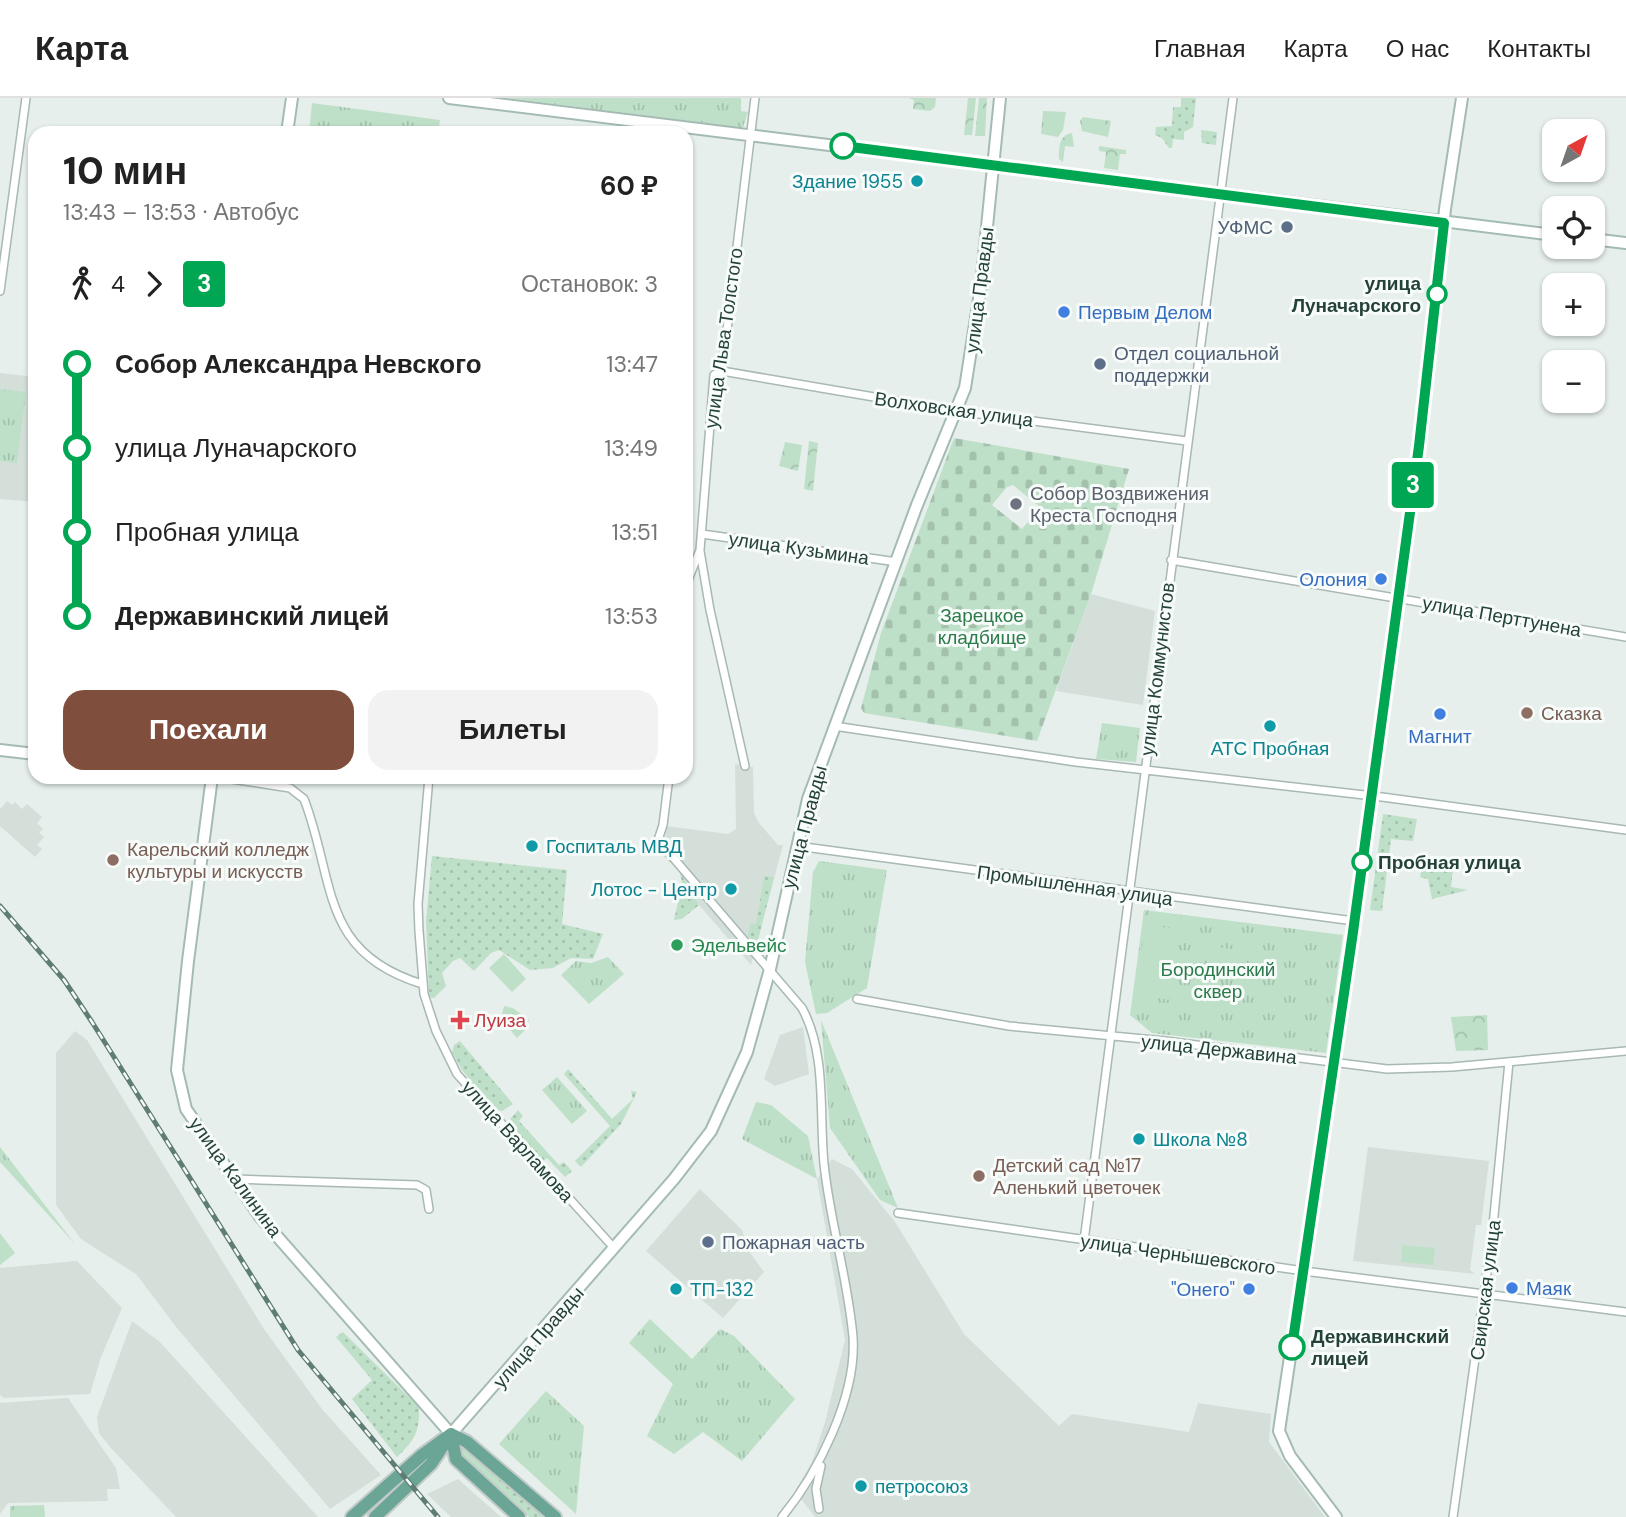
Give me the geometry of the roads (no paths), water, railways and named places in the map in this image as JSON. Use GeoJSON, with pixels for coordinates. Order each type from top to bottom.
{"type":"FeatureCollection","features":[{"type":"Feature","properties":{"kind":"main road"},"geometry":{"type":"LineString","coordinates":[[288,126],[292,98]]}},
{"type":"Feature","properties":{"kind":"main road"},"geometry":{"type":"LineString","coordinates":[[449,98],[500,102],[682,126]]}},
{"type":"Feature","properties":{"kind":"main road","name":"улица Правды"},"geometry":{"type":"LineString","coordinates":[[451,1434],[614,1248],[711,1131],[747,1052],[770,969],[808,799],[965,388],[974,337],[1000,98]]}},
{"type":"Feature","properties":{"kind":"main road"},"geometry":{"type":"LineString","coordinates":[[1336,1517],[1290,1456],[1279,1431],[1354,921],[1431,353],[1444,223],[1462,98]]}},
{"type":"Feature","properties":{"kind":"main road"},"geometry":{"type":"LineString","coordinates":[[693,127],[1542,234]]}},
{"type":"Feature","properties":{"kind":"main road"},"geometry":{"type":"LineString","coordinates":[[1605,241],[1626,243]]}},
{"type":"Feature","properties":{"kind":"main road"},"geometry":{"type":"LineString","coordinates":[[0,750],[28,753]]}},
{"type":"Feature","properties":{"kind":"main road","name":"улица Калинина"},"geometry":{"type":"LineString","coordinates":[[211,784],[177,1070],[186,1109],[261,1218],[451,1434]]}},
{"type":"Feature","properties":{"kind":"main road"},"geometry":{"type":"LineString","coordinates":[[352,1517],[422,1455],[451,1434]]}},
{"type":"Feature","properties":{"kind":"main road"},"geometry":{"type":"LineString","coordinates":[[375,1517],[431,1464],[451,1434]]}},
{"type":"Feature","properties":{"kind":"main road"},"geometry":{"type":"LineString","coordinates":[[451,1434],[456,1460],[519,1517]]}},
{"type":"Feature","properties":{"kind":"main road"},"geometry":{"type":"LineString","coordinates":[[451,1434],[467,1441],[555,1517]]}},
{"type":"Feature","properties":{"kind":"street"},"geometry":{"type":"LineString","coordinates":[[0,291],[26,98]]}},
{"type":"Feature","properties":{"kind":"street","name":"улица Льва Толстого"},"geometry":{"type":"LineString","coordinates":[[693,568],[700,550],[714,375],[722,371],[755,98]]}},
{"type":"Feature","properties":{"kind":"street","name":"улица Коммунистов"},"geometry":{"type":"LineString","coordinates":[[1084,1241],[1233,98]]}},
{"type":"Feature","properties":{"kind":"street","name":"Волховская улица"},"geometry":{"type":"LineString","coordinates":[[722,371],[956,411],[1187,440]]}},
{"type":"Feature","properties":{"kind":"street","name":"улица Кузьмина"},"geometry":{"type":"LineString","coordinates":[[702,534],[897,562]]}},
{"type":"Feature","properties":{"kind":"street"},"geometry":{"type":"LineString","coordinates":[[700,550],[710,610],[745,766]]}},
{"type":"Feature","properties":{"kind":"street","name":"улица Перттунена"},"geometry":{"type":"LineString","coordinates":[[1171,560],[1626,637]]}},
{"type":"Feature","properties":{"kind":"street"},"geometry":{"type":"LineString","coordinates":[[834,726],[943,744],[1371,795],[1626,830]]}},
{"type":"Feature","properties":{"kind":"street"},"geometry":{"type":"LineString","coordinates":[[264,784],[290,788],[304,799],[338,920],[352,943],[380,966],[422,984]]}},
{"type":"Feature","properties":{"kind":"street","name":"улица Варламова"},"geometry":{"type":"LineString","coordinates":[[428,784],[418,904],[422,984],[436,1031],[457,1074],[614,1248]]}},
{"type":"Feature","properties":{"kind":"street"},"geometry":{"type":"LineString","coordinates":[[668,784],[658,840],[802,1008],[812,1027],[818,1051],[826,1184],[853,1339],[848,1378],[817,1480],[816,1497],[819,1509]]}},
{"type":"Feature","properties":{"kind":"street","name":"Промышленная улица"},"geometry":{"type":"LineString","coordinates":[[797,846],[1354,921]]}},
{"type":"Feature","properties":{"kind":"street","name":"улица Державина"},"geometry":{"type":"LineString","coordinates":[[857,999],[1004,1026],[1165,1041],[1387,1069],[1418,1069],[1626,1051]]}},
{"type":"Feature","properties":{"kind":"street","name":"Свирская улица"},"geometry":{"type":"LineString","coordinates":[[1453,1517],[1485,1295],[1508,1062]]}},
{"type":"Feature","properties":{"kind":"street"},"geometry":{"type":"LineString","coordinates":[[234,1179],[417,1185],[426,1190],[429,1209]]}},
{"type":"Feature","properties":{"kind":"street","name":"улица Чернышевского"},"geometry":{"type":"LineString","coordinates":[[898,1213],[1304,1271],[1626,1312]]}},
{"type":"Feature","properties":{"kind":"street"},"geometry":{"type":"LineString","coordinates":[[782,1517],[824,1455]]}},
{"type":"Feature","properties":{"kind":"railway"},"geometry":{"type":"LineString","coordinates":[[0,906],[64,980],[298,1350],[438,1517]]}},
{"type":"Feature","properties":{"kind":"place","name":"Здание 1955"},"geometry":{"type":"Point","coordinates":[917,181]}},
{"type":"Feature","properties":{"kind":"place","name":"УФМС"},"geometry":{"type":"Point","coordinates":[1287,227]}},
{"type":"Feature","properties":{"kind":"place","name":"улица Луначарского"},"geometry":{"type":"Point","coordinates":[1437,294]}},
{"type":"Feature","properties":{"kind":"place","name":"Первым Делом"},"geometry":{"type":"Point","coordinates":[1064,312]}},
{"type":"Feature","properties":{"kind":"place","name":"Отдел социальной поддержки"},"geometry":{"type":"Point","coordinates":[1100,364]}},
{"type":"Feature","properties":{"kind":"place","name":"Собор Воздвижения Креста Господня"},"geometry":{"type":"Point","coordinates":[1016,504]}},
{"type":"Feature","properties":{"kind":"place","name":"Олония"},"geometry":{"type":"Point","coordinates":[1381,579]}},
{"type":"Feature","properties":{"kind":"place","name":"Сказка"},"geometry":{"type":"Point","coordinates":[1527,713]}},
{"type":"Feature","properties":{"kind":"place","name":"Магнит"},"geometry":{"type":"Point","coordinates":[1440,714]}},
{"type":"Feature","properties":{"kind":"place","name":"АТС Пробная"},"geometry":{"type":"Point","coordinates":[1270,726]}},
{"type":"Feature","properties":{"kind":"place","name":"Госпиталь МВД"},"geometry":{"type":"Point","coordinates":[532,846]}},
{"type":"Feature","properties":{"kind":"place","name":"Карельский колледж культуры и искусств"},"geometry":{"type":"Point","coordinates":[113,860]}},
{"type":"Feature","properties":{"kind":"place","name":"Пробная улица"},"geometry":{"type":"Point","coordinates":[1362,862]}},
{"type":"Feature","properties":{"kind":"place","name":"Лотос - Центр"},"geometry":{"type":"Point","coordinates":[731,889]}},
{"type":"Feature","properties":{"kind":"place","name":"Эдельвейс"},"geometry":{"type":"Point","coordinates":[677,945]}},
{"type":"Feature","properties":{"kind":"place","name":"Луиза"},"geometry":{"type":"Point","coordinates":[460,1020]}},
{"type":"Feature","properties":{"kind":"place","name":"Школа №8"},"geometry":{"type":"Point","coordinates":[1139,1139]}},
{"type":"Feature","properties":{"kind":"place","name":"Детский сад №17 Аленький цветочек"},"geometry":{"type":"Point","coordinates":[979,1176]}},
{"type":"Feature","properties":{"kind":"place","name":"Пожарная часть"},"geometry":{"type":"Point","coordinates":[708,1242]}},
{"type":"Feature","properties":{"kind":"place","name":"Маяк"},"geometry":{"type":"Point","coordinates":[1512,1288]}},
{"type":"Feature","properties":{"kind":"place","name":"ТП-132"},"geometry":{"type":"Point","coordinates":[676,1289]}},
{"type":"Feature","properties":{"kind":"place","name":"\"Онего\""},"geometry":{"type":"Point","coordinates":[1249,1289]}},
{"type":"Feature","properties":{"kind":"place","name":"Державинский лицей"},"geometry":{"type":"Point","coordinates":[1292,1347]}},
{"type":"Feature","properties":{"kind":"place","name":"петросоюз"},"geometry":{"type":"Point","coordinates":[861,1486]}},
{"type":"Feature","properties":{"kind":"park label","name":"Зарецкое кладбище"},"geometry":{"type":"Point","coordinates":[982,626]}},
{"type":"Feature","properties":{"kind":"park label","name":"Бородинский сквер"},"geometry":{"type":"Point","coordinates":[1218,980]}}]}
